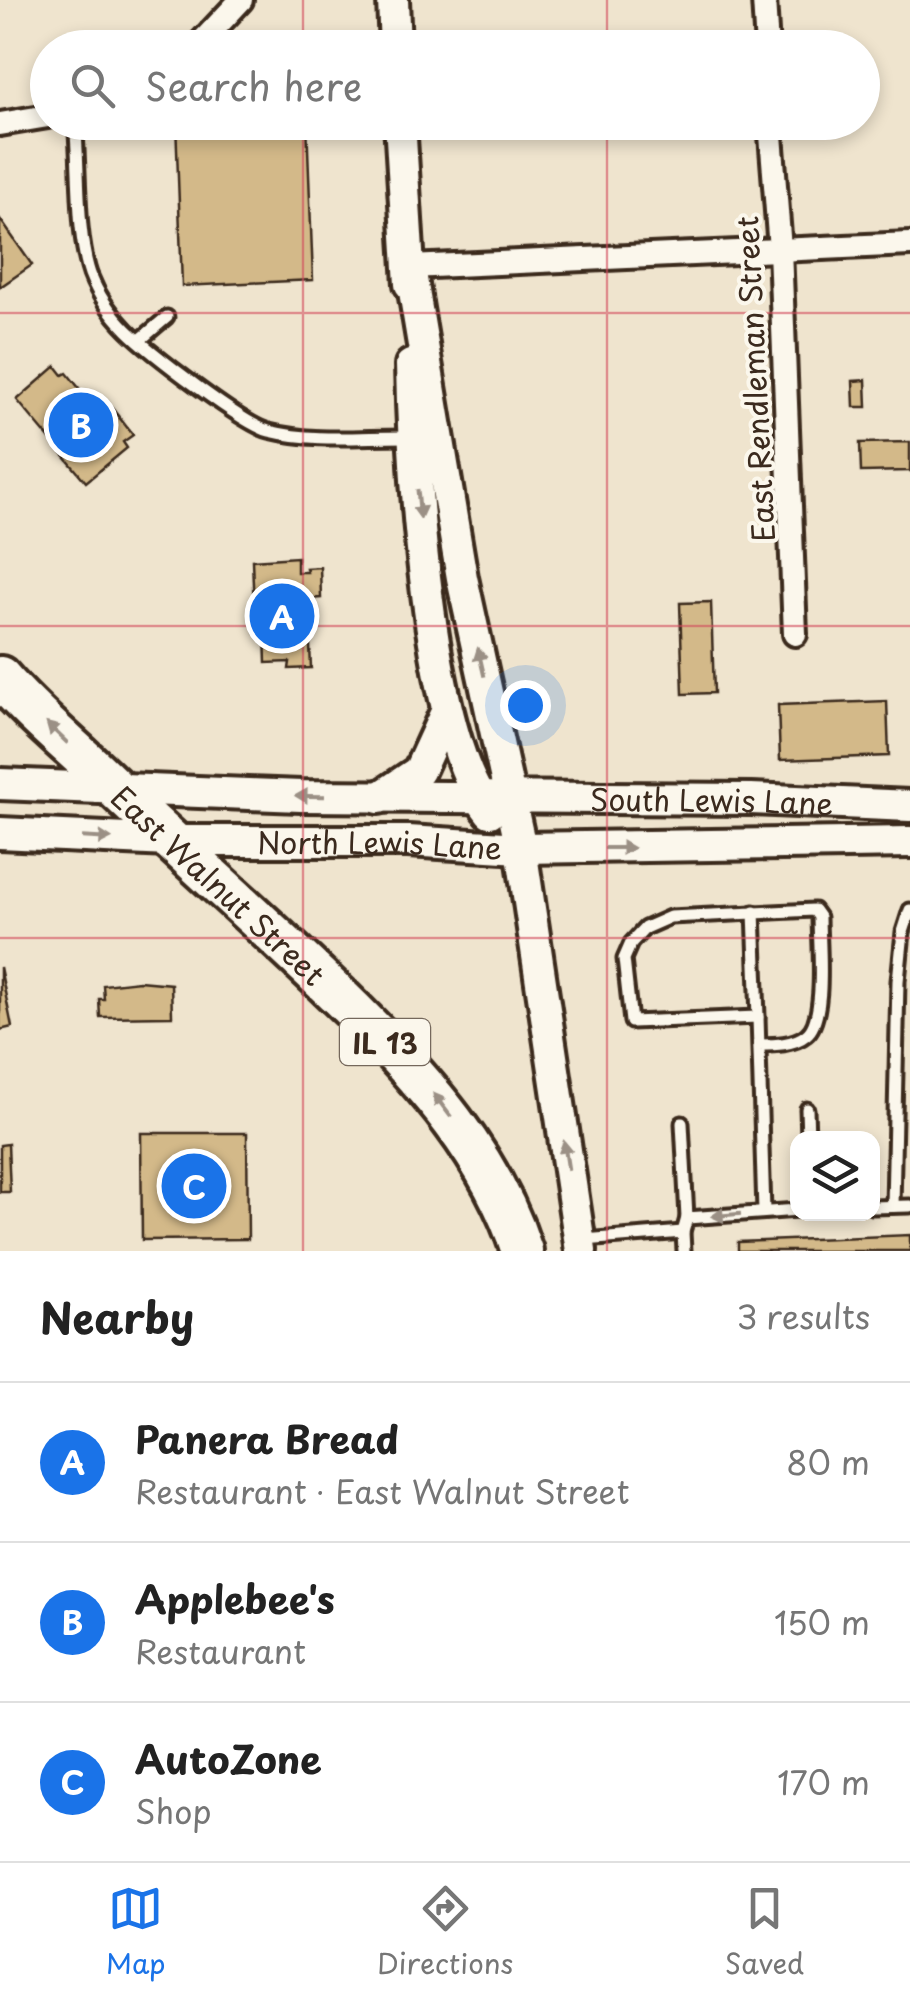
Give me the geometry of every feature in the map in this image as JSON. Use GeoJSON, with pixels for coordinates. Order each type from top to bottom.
{"type":"FeatureCollection","features":[{"type":"Feature","properties":{"kind":"highway","name":"East Walnut Street"},"geometry":{"type":"LineString","coordinates":[[0,677],[169,841],[279,937],[411,1067],[446,1109],[496,1188],[522,1251]]}},
{"type":"Feature","properties":{"kind":"street"},"geometry":{"type":"LineString","coordinates":[[213,30],[241,0]]}},
{"type":"Feature","properties":{"kind":"street"},"geometry":{"type":"LineString","coordinates":[[393,0],[395,30]]}},
{"type":"Feature","properties":{"kind":"street"},"geometry":{"type":"LineString","coordinates":[[764,0],[766,30]]}},
{"type":"Feature","properties":{"kind":"street"},"geometry":{"type":"LineString","coordinates":[[0,124],[30,119]]}},
{"type":"Feature","properties":{"kind":"street"},"geometry":{"type":"LineString","coordinates":[[401,140],[410,267],[412,436],[446,712],[480,799],[521,848]]}},
{"type":"Feature","properties":{"kind":"street","name":"East Rendleman Street"},"geometry":{"type":"LineString","coordinates":[[771,140],[780,248],[795,634]]}},
{"type":"Feature","properties":{"kind":"street"},"geometry":{"type":"LineString","coordinates":[[410,267],[910,244]]}},
{"type":"Feature","properties":{"kind":"street"},"geometry":{"type":"LineString","coordinates":[[410,267],[462,578],[521,848],[580,1246]]}},
{"type":"Feature","properties":{"kind":"street"},"geometry":{"type":"LineString","coordinates":[[379,798],[420,770],[446,712]]}},
{"type":"Feature","properties":{"kind":"street","name":"North Lewis Lane"},"geometry":{"type":"LineString","coordinates":[[0,784],[512,800]]}},
{"type":"Feature","properties":{"kind":"street","name":"South Lewis Lane"},"geometry":{"type":"LineString","coordinates":[[512,800],[751,799],[910,806]]}},
{"type":"Feature","properties":{"kind":"street","name":"North Lewis Lane"},"geometry":{"type":"LineString","coordinates":[[0,834],[169,841],[408,841],[521,848]]}},
{"type":"Feature","properties":{"kind":"street","name":"South Lewis Lane"},"geometry":{"type":"LineString","coordinates":[[521,848],[910,842]]}},
{"type":"Feature","properties":{"kind":"lane"},"geometry":{"type":"LineString","coordinates":[[76,140],[90,272],[102,300],[140,340],[240,417],[266,431],[368,440],[412,436],[443,462]]}},
{"type":"Feature","properties":{"kind":"lane"},"geometry":{"type":"LineString","coordinates":[[140,340],[167,318]]}},
{"type":"Feature","properties":{"kind":"lane"},"geometry":{"type":"LineString","coordinates":[[758,1017],[631,1022],[624,959],[631,943],[645,928],[670,916],[814,910],[818,917],[818,1017],[807,1035],[781,1045],[759,1046]]}},
{"type":"Feature","properties":{"kind":"lane"},"geometry":{"type":"LineString","coordinates":[[893,1206],[898,981],[903,932],[910,910]]}},
{"type":"Feature","properties":{"kind":"lane"},"geometry":{"type":"LineString","coordinates":[[754,912],[764,1212]]}},
{"type":"Feature","properties":{"kind":"lane"},"geometry":{"type":"LineString","coordinates":[[807,1108],[808,1131]]}},
{"type":"Feature","properties":{"kind":"lane"},"geometry":{"type":"LineString","coordinates":[[682,1123],[684,1251]]}},
{"type":"Feature","properties":{"kind":"lane"},"geometry":{"type":"LineString","coordinates":[[880,1207],[910,1206]]}},
{"type":"Feature","properties":{"kind":"lane"},"geometry":{"type":"LineString","coordinates":[[580,1246],[685,1225],[790,1210]]}},
{"type":"Feature","properties":{"kind":"building"},"geometry":{"type":"Polygon","coordinates":[[[177,140],[308,140],[313,280],[182,286],[177,140]]]}},
{"type":"Feature","properties":{"kind":"building"},"geometry":{"type":"Polygon","coordinates":[[[0,219],[32,265],[0,287],[0,219]]]}},
{"type":"Feature","properties":{"kind":"building"},"geometry":{"type":"Polygon","coordinates":[[[56,366],[63,375],[67,373],[100,414],[111,407],[133,435],[123,442],[127,448],[86,482],[17,400],[56,366]]]}},
{"type":"Feature","properties":{"kind":"building"},"geometry":{"type":"Polygon","coordinates":[[[866,380],[867,407],[854,407],[853,381],[866,380]]]}},
{"type":"Feature","properties":{"kind":"building"},"geometry":{"type":"Polygon","coordinates":[[[910,442],[910,471],[861,472],[860,443],[910,442]]]}},
{"type":"Feature","properties":{"kind":"building"},"geometry":{"type":"Polygon","coordinates":[[[297,557],[297,572],[320,567],[321,598],[308,599],[311,668],[289,669],[290,662],[266,663],[265,632],[255,633],[252,560],[297,557]]]}},
{"type":"Feature","properties":{"kind":"building"},"geometry":{"type":"Polygon","coordinates":[[[711,602],[714,693],[683,694],[680,603],[711,602]]]}},
{"type":"Feature","properties":{"kind":"building"},"geometry":{"type":"Polygon","coordinates":[[[887,701],[889,756],[780,760],[778,705],[887,701]]]}},
{"type":"Feature","properties":{"kind":"building"},"geometry":{"type":"Polygon","coordinates":[[[0,967],[12,1027],[0,1030],[0,967]]]}},
{"type":"Feature","properties":{"kind":"building"},"geometry":{"type":"Polygon","coordinates":[[[139,981],[171,984],[172,1016],[100,1017],[103,985],[139,981]]]}},
{"type":"Feature","properties":{"kind":"building"},"geometry":{"type":"Polygon","coordinates":[[[141,1133],[247,1133],[248,1239],[142,1240],[141,1133]]]}},
{"type":"Feature","properties":{"kind":"building"},"geometry":{"type":"Polygon","coordinates":[[[8,1144],[10,1192],[0,1192],[0,1145],[8,1144]]]}},
{"type":"Feature","properties":{"kind":"building"},"geometry":{"type":"Polygon","coordinates":[[[910,1235],[910,1251],[738,1251],[738,1242],[910,1235]]]}},
{"type":"Feature","properties":{"kind":"place","name":"Applebee's"},"geometry":{"type":"Point","coordinates":[81,425]}},
{"type":"Feature","properties":{"kind":"place","name":"Panera Bread"},"geometry":{"type":"Point","coordinates":[282,616]}},
{"type":"Feature","properties":{"kind":"place","name":"AutoZone"},"geometry":{"type":"Point","coordinates":[194,1186]}}]}
